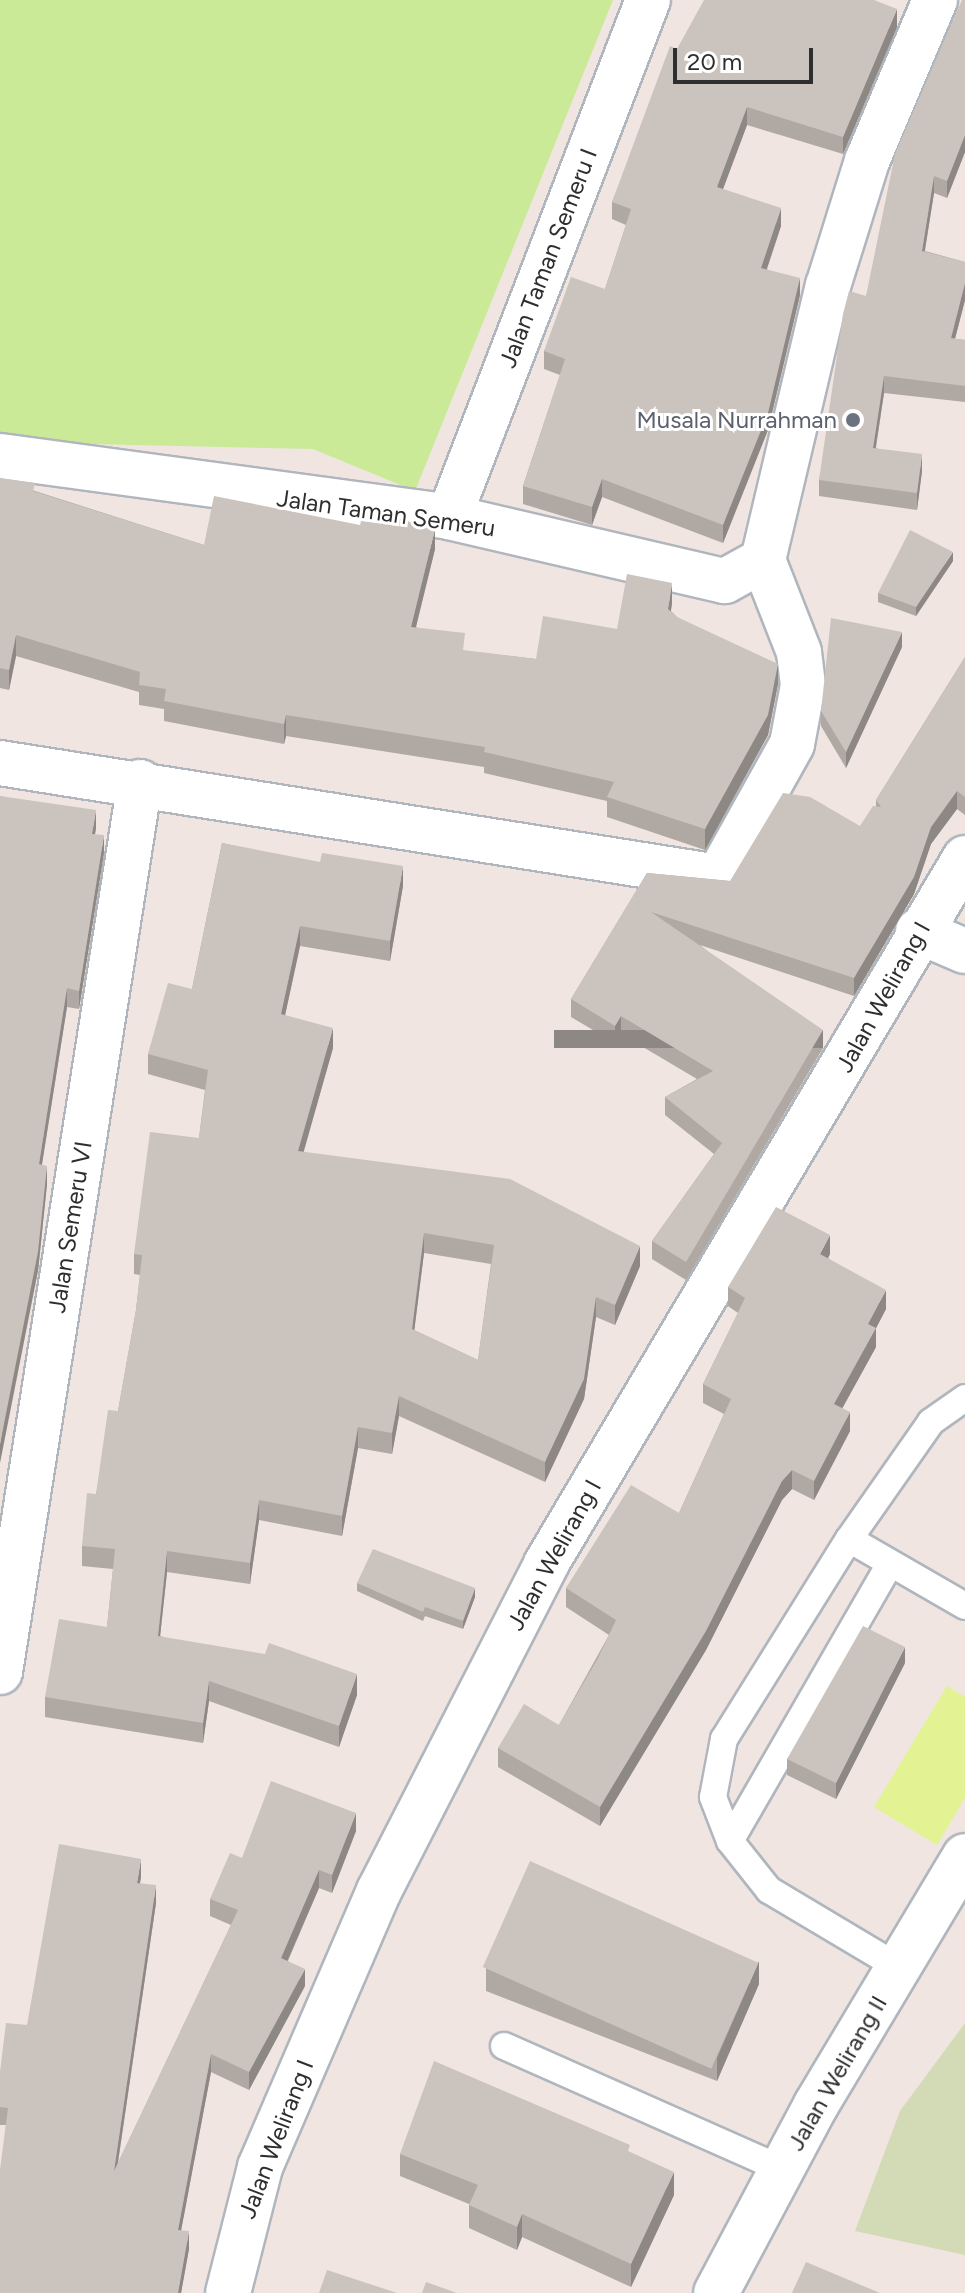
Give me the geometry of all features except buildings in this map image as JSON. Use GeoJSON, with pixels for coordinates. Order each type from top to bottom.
{"type":"FeatureCollection","features":[{"type":"Feature","properties":{"kind":"street","name":"Jalan Taman Semeru I"},"geometry":{"type":"LineString","coordinates":[[449,517],[648,0]]}},
{"type":"Feature","properties":{"kind":"street"},"geometry":{"type":"LineString","coordinates":[[0,763],[140,782],[659,872],[718,877],[792,744],[803,685],[799,652],[763,560],[832,272],[867,161],[935,0]]}},
{"type":"Feature","properties":{"kind":"street","name":"Jalan Taman Semeru"},"geometry":{"type":"LineString","coordinates":[[0,456],[449,517],[725,581],[763,560]]}},
{"type":"Feature","properties":{"kind":"street","name":"Jalan Semeru VI"},"geometry":{"type":"LineString","coordinates":[[0,1672],[140,782]]}},
{"type":"Feature","properties":{"kind":"street","name":"Jalan Welirang I"},"geometry":{"type":"LineString","coordinates":[[228,2293],[260,2167],[379,1891],[546,1564],[876,1018],[918,931],[965,858]]}},
{"type":"Feature","properties":{"kind":"street"},"geometry":{"type":"LineString","coordinates":[[918,931],[965,951]]}},
{"type":"Feature","properties":{"kind":"street","name":"Jalan Welirang II"},"geometry":{"type":"LineString","coordinates":[[716,2293],[782,2169],[965,1856]]}},
{"type":"Feature","properties":{"kind":"lane"},"geometry":{"type":"LineString","coordinates":[[898,1967],[769,1890],[730,1841],[713,1797],[724,1739],[849,1539],[931,1422],[965,1398]]}},
{"type":"Feature","properties":{"kind":"lane"},"geometry":{"type":"LineString","coordinates":[[849,1539],[965,1606]]}},
{"type":"Feature","properties":{"kind":"lane"},"geometry":{"type":"LineString","coordinates":[[730,1841],[890,1564]]}},
{"type":"Feature","properties":{"kind":"lane"},"geometry":{"type":"LineString","coordinates":[[504,2046],[782,2169]]}},
{"type":"Feature","properties":{"kind":"green space"},"geometry":{"type":"Polygon","coordinates":[[[0,0],[613,0],[415,491],[313,449],[0,442],[0,0]]]}},
{"type":"Feature","properties":{"kind":"green space"},"geometry":{"type":"Polygon","coordinates":[[[947,1686],[965,1697],[965,1798],[937,1845],[874,1807],[947,1686]]]}},
{"type":"Feature","properties":{"kind":"green space"},"geometry":{"type":"Polygon","coordinates":[[[965,2023],[965,2255],[855,2231],[900,2111],[965,2023]]]}},
{"type":"Feature","properties":{"kind":"place","name":"Musala Nurrahman"},"geometry":{"type":"Point","coordinates":[853,420]}}]}
